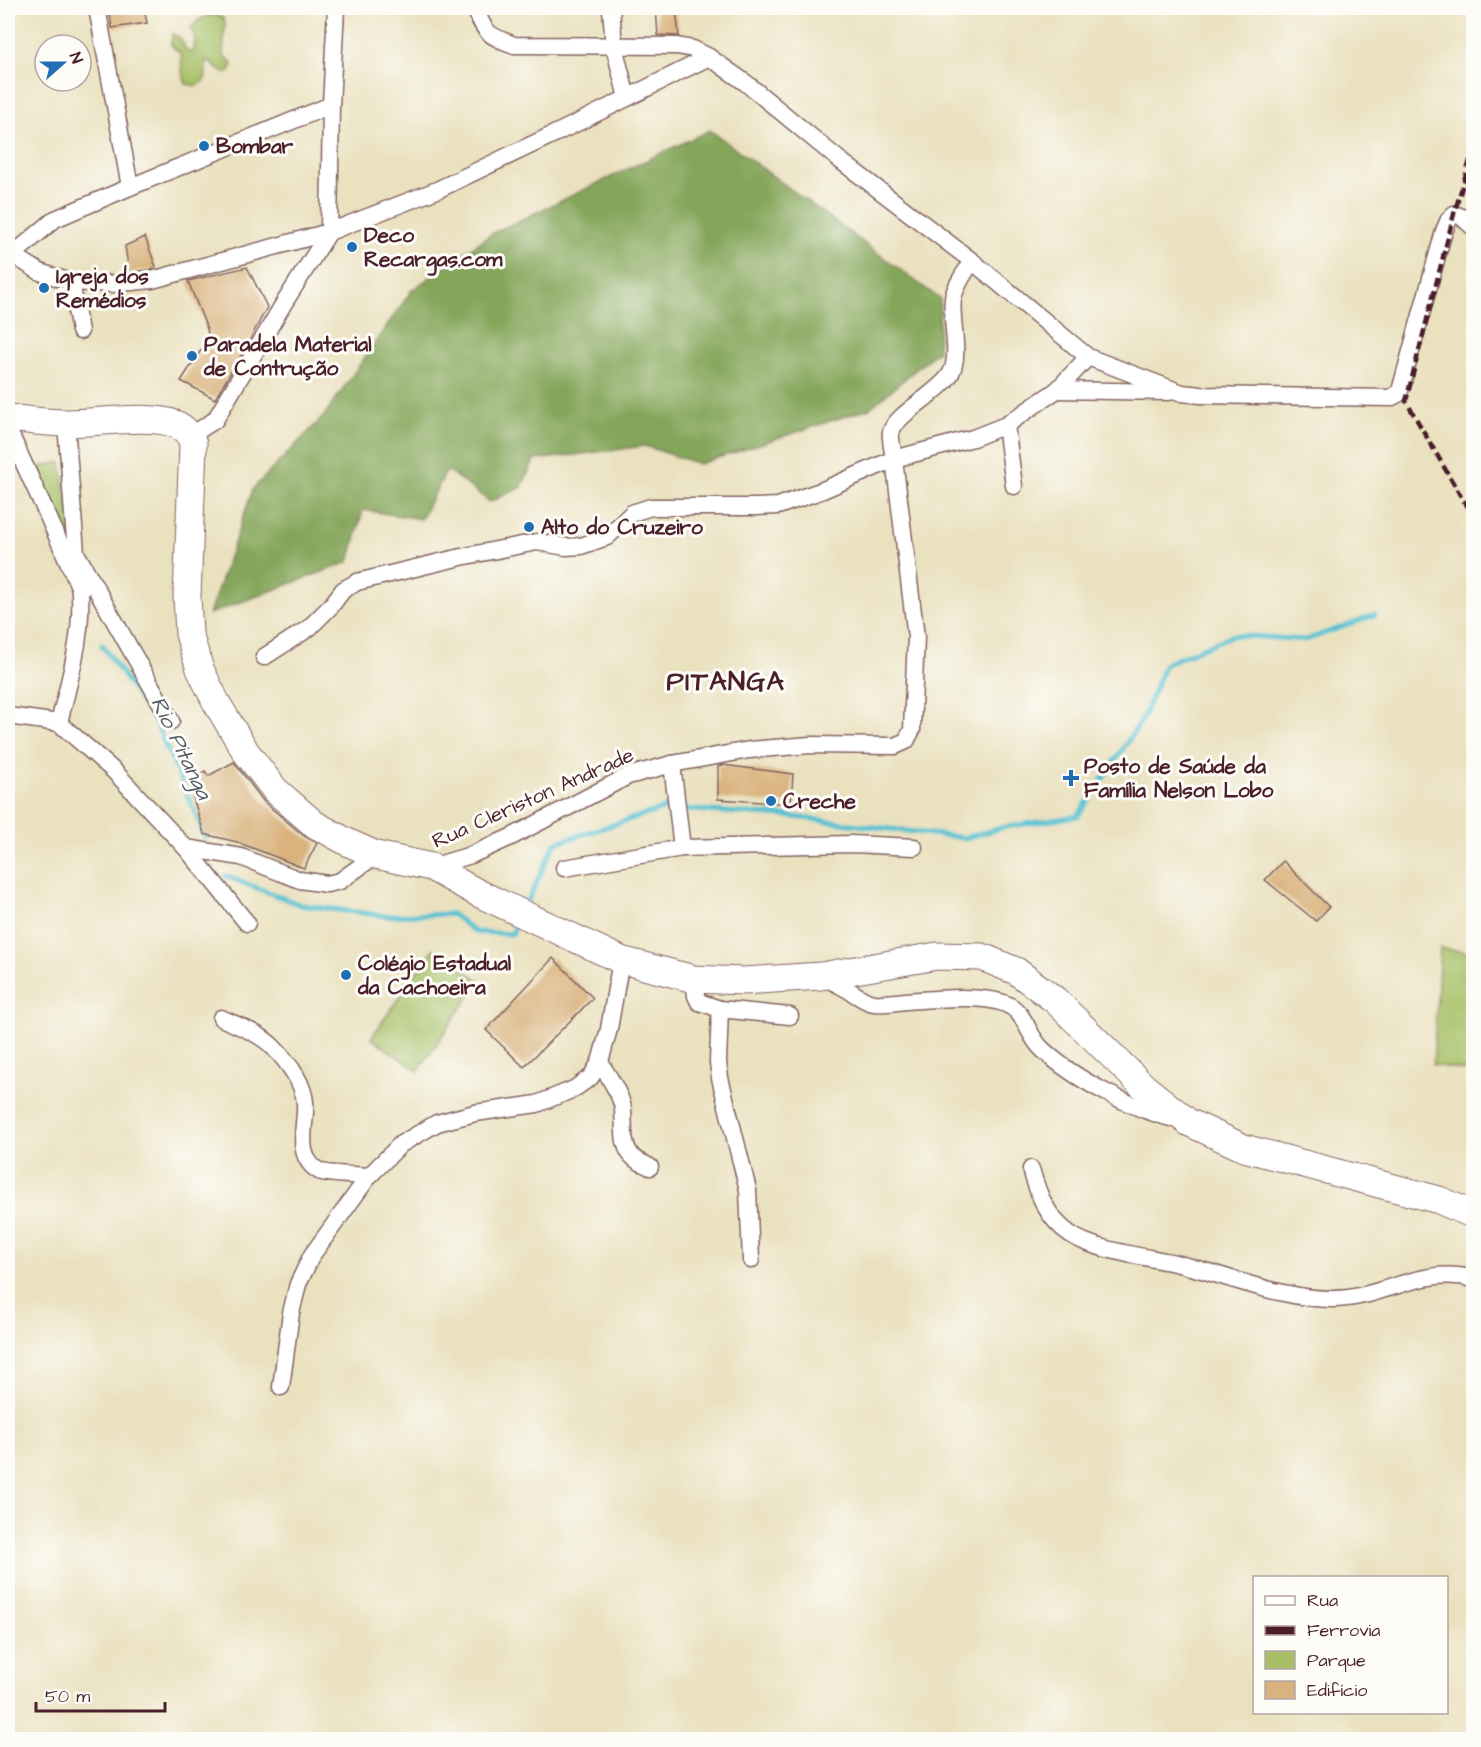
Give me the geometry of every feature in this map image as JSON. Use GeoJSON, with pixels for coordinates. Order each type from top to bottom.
{"type":"FeatureCollection","features":[{"type":"Feature","properties":{"kind":"main road"},"geometry":{"type":"LineString","coordinates":[[8,418],[66,424],[159,420],[186,429],[193,444],[187,597],[189,634],[200,669],[216,702],[246,752],[275,790],[314,824],[376,855],[431,867],[478,893],[621,960],[694,979],[743,981],[821,976],[937,956],[982,957],[1016,971],[1055,1000],[1144,1088],[1188,1122],[1244,1148],[1439,1200],[1473,1215]]}},
{"type":"Feature","properties":{"kind":"street"},"geometry":{"type":"LineString","coordinates":[[97,8],[130,187]]}},
{"type":"Feature","properties":{"kind":"street"},"geometry":{"type":"LineString","coordinates":[[190,436],[215,420],[329,232],[331,105],[336,8]]}},
{"type":"Feature","properties":{"kind":"street"},"geometry":{"type":"LineString","coordinates":[[475,8],[483,27],[495,38],[514,45],[693,48],[746,83],[837,158],[972,261],[1088,357],[1182,393]]}},
{"type":"Feature","properties":{"kind":"street"},"geometry":{"type":"LineString","coordinates":[[611,8],[614,46],[627,98]]}},
{"type":"Feature","properties":{"kind":"street"},"geometry":{"type":"LineString","coordinates":[[331,105],[55,219],[9,255],[40,272],[71,282],[111,284],[152,280],[329,232],[437,190],[709,57]]}},
{"type":"Feature","properties":{"kind":"street"},"geometry":{"type":"LineString","coordinates":[[1057,390],[1201,395],[1394,397],[1400,391],[1449,219],[1454,214],[1462,217],[1473,228]]}},
{"type":"Feature","properties":{"kind":"street"},"geometry":{"type":"LineString","coordinates":[[894,459],[891,435],[894,425],[934,392],[951,372],[955,355],[953,300],[957,286],[972,261]]}},
{"type":"Feature","properties":{"kind":"street"},"geometry":{"type":"LineString","coordinates":[[71,282],[80,331]]}},
{"type":"Feature","properties":{"kind":"street"},"geometry":{"type":"LineString","coordinates":[[264,657],[309,628],[343,590],[357,582],[461,557],[537,542],[566,547],[580,546],[606,537],[632,513],[651,507],[778,506],[823,490],[894,459],[973,438],[1006,425],[1057,390],[1088,357]]}},
{"type":"Feature","properties":{"kind":"street"},"geometry":{"type":"LineString","coordinates":[[59,723],[79,640],[81,591],[66,424]]}},
{"type":"Feature","properties":{"kind":"street"},"geometry":{"type":"LineString","coordinates":[[1006,425],[1014,486]]}},
{"type":"Feature","properties":{"kind":"street"},"geometry":{"type":"LineString","coordinates":[[8,429],[81,591]]}},
{"type":"Feature","properties":{"kind":"street","name":"Rua Cleriston Andrade"},"geometry":{"type":"LineString","coordinates":[[431,867],[471,855],[511,837],[628,776],[672,764],[759,749],[810,744],[895,746],[906,741],[912,730],[916,637],[894,459]]}},
{"type":"Feature","properties":{"kind":"street"},"geometry":{"type":"LineString","coordinates":[[76,553],[171,721]]}},
{"type":"Feature","properties":{"kind":"street"},"geometry":{"type":"LineString","coordinates":[[8,716],[59,723],[114,771],[186,848],[247,923]]}},
{"type":"Feature","properties":{"kind":"street"},"geometry":{"type":"LineString","coordinates":[[672,764],[682,848]]}},
{"type":"Feature","properties":{"kind":"street"},"geometry":{"type":"LineString","coordinates":[[564,868],[682,848],[852,844],[914,846]]}},
{"type":"Feature","properties":{"kind":"street"},"geometry":{"type":"LineString","coordinates":[[186,848],[241,857],[300,880],[327,885],[340,881],[376,855]]}},
{"type":"Feature","properties":{"kind":"street"},"geometry":{"type":"LineString","coordinates":[[281,1387],[291,1313],[298,1284],[312,1255],[369,1176],[401,1144],[437,1123],[475,1113],[537,1104],[574,1089],[591,1077],[600,1062],[609,1029],[621,960]]}},
{"type":"Feature","properties":{"kind":"street"},"geometry":{"type":"LineString","coordinates":[[821,976],[872,1003],[968,998],[1002,1002],[1013,1007],[1023,1018],[1040,1048],[1091,1084],[1121,1100],[1160,1116],[1188,1122]]}},
{"type":"Feature","properties":{"kind":"street"},"geometry":{"type":"LineString","coordinates":[[694,979],[699,1002],[720,1009],[790,1016]]}},
{"type":"Feature","properties":{"kind":"street"},"geometry":{"type":"LineString","coordinates":[[720,1009],[718,1062],[748,1190],[751,1260]]}},
{"type":"Feature","properties":{"kind":"street"},"geometry":{"type":"LineString","coordinates":[[221,1018],[271,1044],[287,1062],[299,1083],[305,1102],[302,1134],[304,1152],[311,1164],[320,1172],[369,1176]]}},
{"type":"Feature","properties":{"kind":"street"},"geometry":{"type":"LineString","coordinates":[[600,1062],[621,1102],[625,1143],[629,1152],[634,1158],[650,1167]]}},
{"type":"Feature","properties":{"kind":"street"},"geometry":{"type":"LineString","coordinates":[[1031,1169],[1038,1194],[1052,1218],[1070,1234],[1090,1245],[1180,1264],[1296,1296],[1336,1299],[1365,1294],[1425,1276],[1458,1275],[1473,1279]]}},
{"type":"Feature","properties":{"kind":"green space"},"geometry":{"type":"Polygon","coordinates":[[[216,15],[223,18],[225,24],[223,55],[231,62],[230,71],[225,73],[217,69],[209,60],[206,61],[204,81],[196,86],[186,84],[182,71],[181,53],[171,45],[172,34],[180,38],[188,52],[194,52],[195,37],[191,29],[202,18],[216,15]]]}},
{"type":"Feature","properties":{"kind":"green space"},"geometry":{"type":"Polygon","coordinates":[[[710,130],[940,299],[938,351],[870,408],[699,464],[645,446],[534,460],[522,487],[490,502],[447,470],[421,519],[363,510],[349,562],[209,614],[253,489],[324,416],[412,290],[493,233],[710,130]]]}},
{"type":"Feature","properties":{"kind":"green space"},"geometry":{"type":"Polygon","coordinates":[[[61,462],[76,553],[38,467],[61,462]]]}},
{"type":"Feature","properties":{"kind":"green space"},"geometry":{"type":"Polygon","coordinates":[[[1440,948],[1473,953],[1473,1072],[1433,1065],[1440,948]]]}},
{"type":"Feature","properties":{"kind":"green space"},"geometry":{"type":"Polygon","coordinates":[[[433,949],[480,981],[418,1071],[371,1038],[433,949]]]}},
{"type":"Feature","properties":{"kind":"building"},"geometry":{"type":"Polygon","coordinates":[[[109,8],[144,8],[147,23],[112,28],[109,8]]]}},
{"type":"Feature","properties":{"kind":"building"},"geometry":{"type":"Polygon","coordinates":[[[656,8],[676,8],[679,36],[658,35],[656,8]]]}},
{"type":"Feature","properties":{"kind":"building"},"geometry":{"type":"Polygon","coordinates":[[[145,237],[156,267],[150,270],[129,272],[125,246],[145,237]]]}},
{"type":"Feature","properties":{"kind":"building"},"geometry":{"type":"Polygon","coordinates":[[[247,267],[267,307],[215,399],[181,381],[209,338],[188,281],[247,267]]]}},
{"type":"Feature","properties":{"kind":"building"},"geometry":{"type":"Polygon","coordinates":[[[234,762],[264,802],[304,836],[317,843],[304,868],[237,842],[204,834],[188,780],[205,771],[208,776],[234,762]]]}},
{"type":"Feature","properties":{"kind":"building"},"geometry":{"type":"Polygon","coordinates":[[[718,766],[793,774],[791,804],[718,799],[718,766]]]}},
{"type":"Feature","properties":{"kind":"building"},"geometry":{"type":"Polygon","coordinates":[[[1283,861],[1329,907],[1316,921],[1265,880],[1283,861]]]}},
{"type":"Feature","properties":{"kind":"building"},"geometry":{"type":"Polygon","coordinates":[[[553,958],[593,998],[524,1067],[486,1030],[553,958]]]}},
{"type":"Feature","properties":{"kind":"waterway"},"geometry":{"type":"LineString","coordinates":[[525,907],[555,843],[666,808],[786,816],[964,838],[1005,827],[1078,816],[1142,720],[1165,664],[1233,635],[1306,640],[1375,615]]}},
{"type":"Feature","properties":{"kind":"waterway","name":"Rio Pitanga"},"geometry":{"type":"LineString","coordinates":[[102,645],[155,721],[206,838]]}},
{"type":"Feature","properties":{"kind":"waterway"},"geometry":{"type":"LineString","coordinates":[[226,876],[301,905],[386,916],[452,914],[475,932],[512,934],[518,921]]}},
{"type":"Feature","properties":{"kind":"railway"},"geometry":{"type":"LineString","coordinates":[[1474,147],[1454,214],[1406,401],[1474,515]]}},
{"type":"Feature","properties":{"kind":"place","name":"Bombar"},"geometry":{"type":"Point","coordinates":[204,146]}},
{"type":"Feature","properties":{"kind":"place","name":"Deco Recargas.com"},"geometry":{"type":"Point","coordinates":[352,247]}},
{"type":"Feature","properties":{"kind":"place","name":"Igreja dos Remédios"},"geometry":{"type":"Point","coordinates":[44,288]}},
{"type":"Feature","properties":{"kind":"place","name":"Paradela Material de Contrução"},"geometry":{"type":"Point","coordinates":[192,356]}},
{"type":"Feature","properties":{"kind":"place","name":"Alto do Cruzeiro"},"geometry":{"type":"Point","coordinates":[529,527]}},
{"type":"Feature","properties":{"kind":"place","name":"Posto de Saúde da Família Nelson Lobo"},"geometry":{"type":"Point","coordinates":[1071,778]}},
{"type":"Feature","properties":{"kind":"place","name":"Creche"},"geometry":{"type":"Point","coordinates":[771,801]}},
{"type":"Feature","properties":{"kind":"place","name":"Colégio Estadual da Cachoeira"},"geometry":{"type":"Point","coordinates":[346,975]}},
{"type":"Feature","properties":{"kind":"district","name":"PITANGA"},"geometry":{"type":"Point","coordinates":[726,682]}}]}
